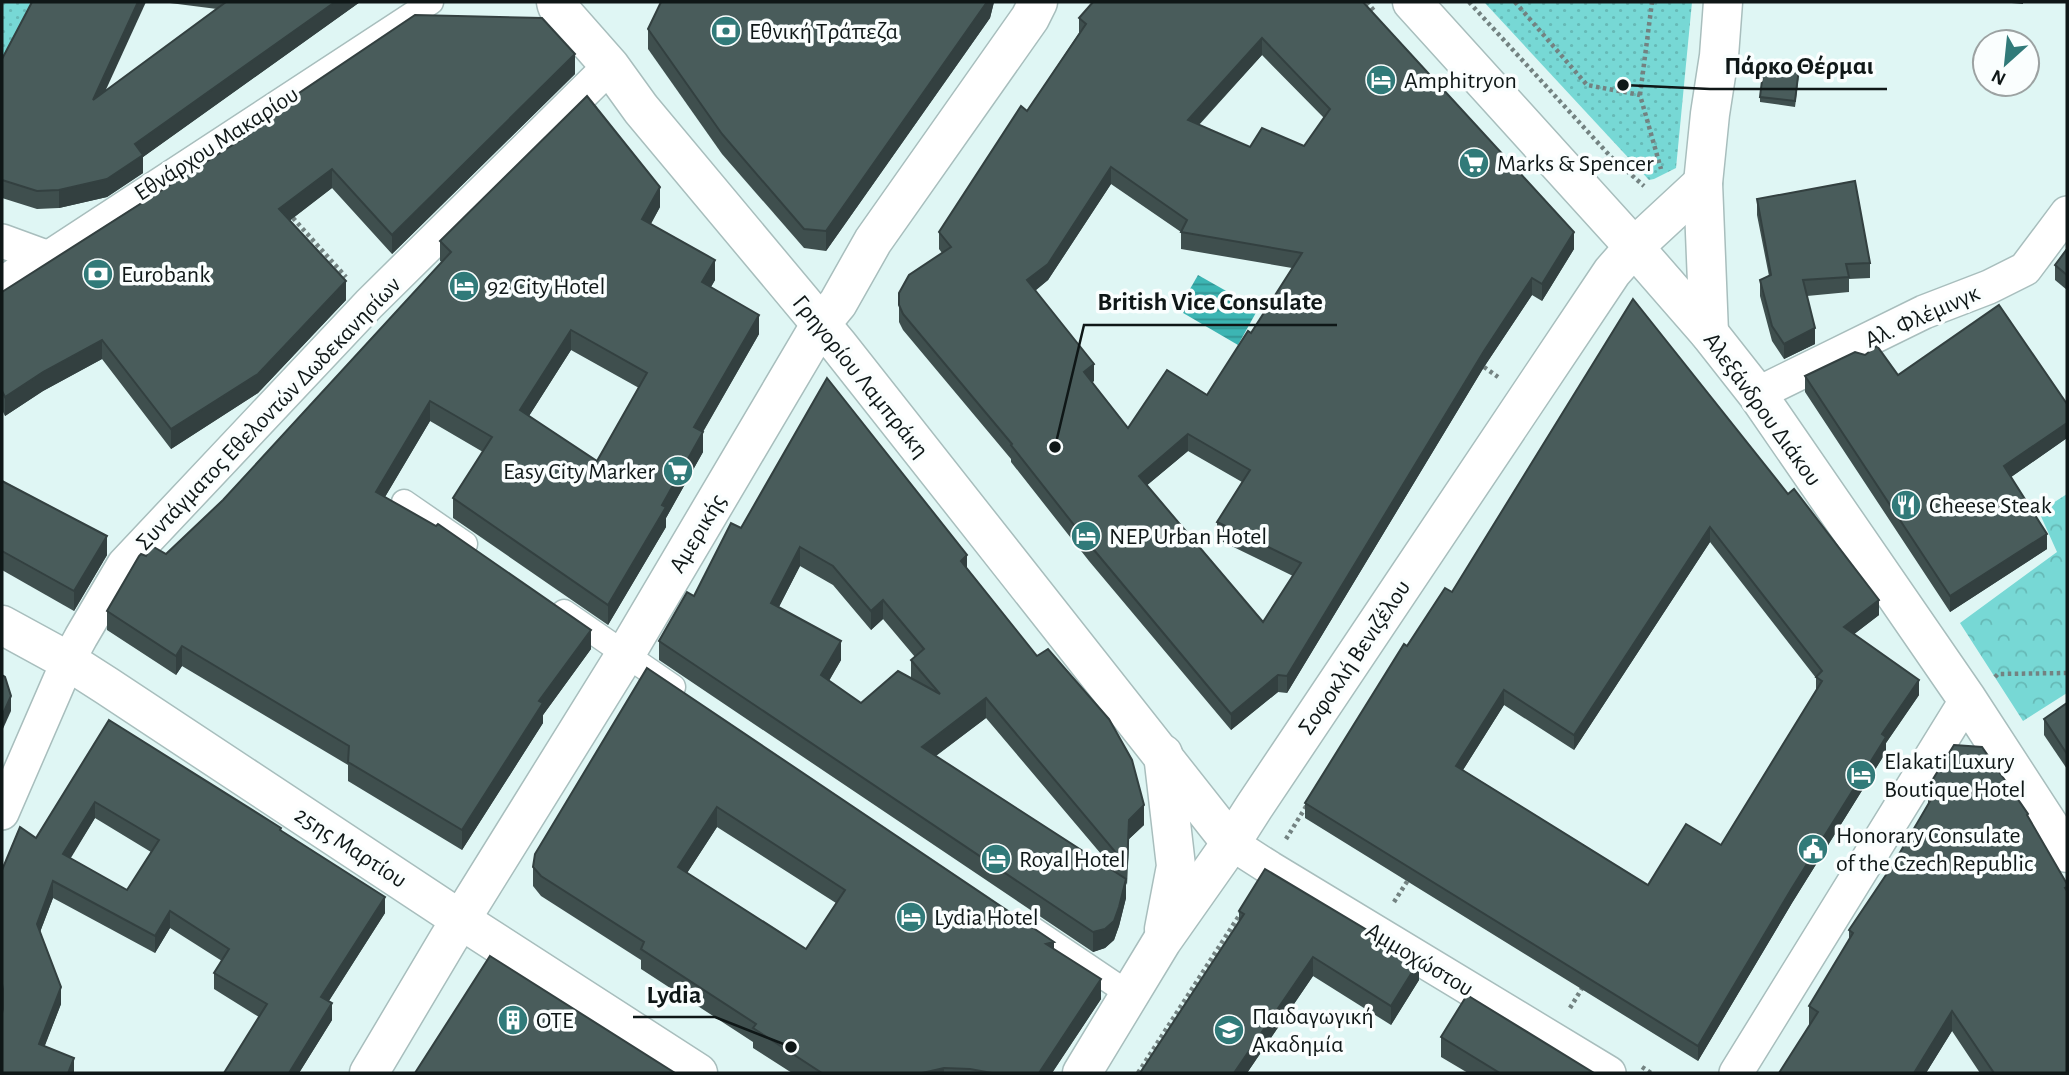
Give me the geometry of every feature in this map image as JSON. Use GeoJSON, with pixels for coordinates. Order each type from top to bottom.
{"type":"FeatureCollection","features":[{"type":"Feature","properties":{"kind":"street","name":"Εθνάρχου Μακαρίου"},"geometry":{"type":"LineString","coordinates":[[2,284],[430,2]]}},
{"type":"Feature","properties":{"kind":"street","name":"Γρηγορίου Λαμπράκη"},"geometry":{"type":"LineString","coordinates":[[556,2],[610,66],[641,109],[848,357],[1231,843]]}},
{"type":"Feature","properties":{"kind":"street","name":"Αμερικής"},"geometry":{"type":"LineString","coordinates":[[369,1073],[625,654],[820,325],[838,303],[873,241],[1022,29],[1038,2]]}},
{"type":"Feature","properties":{"kind":"street","name":"Αλεξάνδρου Διάκου"},"geometry":{"type":"LineString","coordinates":[[1412,2],[1634,247],[1709,333],[1757,394],[1967,699],[2067,853]]}},
{"type":"Feature","properties":{"kind":"street"},"geometry":{"type":"LineString","coordinates":[[1709,333],[1703,183],[1718,68],[1723,2]]}},
{"type":"Feature","properties":{"kind":"street","name":"Συντάγματος Εθελοντών Δωδεκανησίων"},"geometry":{"type":"LineString","coordinates":[[2,813],[68,661],[124,564],[369,304],[610,66]]}},
{"type":"Feature","properties":{"kind":"street","name":"Σοφοκλή Βενιζέλου"},"geometry":{"type":"LineString","coordinates":[[1082,1073],[1162,941],[1231,843],[1612,272],[1634,247],[1703,183]]}},
{"type":"Feature","properties":{"kind":"street","name":"Αλ. Φλέμινγκ"},"geometry":{"type":"LineString","coordinates":[[1757,394],[1924,312],[1989,287],[2025,269],[2067,213]]}},
{"type":"Feature","properties":{"kind":"street"},"geometry":{"type":"LineString","coordinates":[[2,242],[43,256]]}},
{"type":"Feature","properties":{"kind":"street"},"geometry":{"type":"LineString","coordinates":[[404,502],[481,555]]}},
{"type":"Feature","properties":{"kind":"street"},"geometry":{"type":"LineString","coordinates":[[548,601],[692,699]]}},
{"type":"Feature","properties":{"kind":"street","name":"25ης Μαρτίου"},"geometry":{"type":"LineString","coordinates":[[2,625],[68,661],[698,1073]]}},
{"type":"Feature","properties":{"kind":"street"},"geometry":{"type":"LineString","coordinates":[[1736,1073],[1967,699]]}},
{"type":"Feature","properties":{"kind":"street"},"geometry":{"type":"LineString","coordinates":[[1162,941],[1176,866],[1163,754]]}},
{"type":"Feature","properties":{"kind":"street","name":"Αμμοχώστου"},"geometry":{"type":"LineString","coordinates":[[1231,843],[1281,876],[1625,1070]]}},
{"type":"Feature","properties":{"kind":"street"},"geometry":{"type":"LineString","coordinates":[[1011,914],[1129,994]]}},
{"type":"Feature","properties":{"kind":"path"},"geometry":{"type":"LineString","coordinates":[[1469,2],[1611,156],[1651,193]]}},
{"type":"Feature","properties":{"kind":"path"},"geometry":{"type":"LineString","coordinates":[[1515,2],[1587,85],[1640,95]]}},
{"type":"Feature","properties":{"kind":"path"},"geometry":{"type":"LineString","coordinates":[[1652,2],[1640,95],[1663,174]]}},
{"type":"Feature","properties":{"kind":"path"},"geometry":{"type":"LineString","coordinates":[[293,218],[369,304]]}},
{"type":"Feature","properties":{"kind":"path"},"geometry":{"type":"LineString","coordinates":[[1484,367],[1500,379]]}},
{"type":"Feature","properties":{"kind":"path"},"geometry":{"type":"LineString","coordinates":[[1998,674],[2067,673]]}},
{"type":"Feature","properties":{"kind":"path"},"geometry":{"type":"LineString","coordinates":[[1283,845],[1310,801]]}},
{"type":"Feature","properties":{"kind":"path"},"geometry":{"type":"LineString","coordinates":[[1390,908],[1412,874]]}},
{"type":"Feature","properties":{"kind":"path"},"geometry":{"type":"LineString","coordinates":[[1138,1073],[1245,907]]}},
{"type":"Feature","properties":{"kind":"path"},"geometry":{"type":"LineString","coordinates":[[1564,1017],[1586,983]]}},
{"type":"Feature","properties":{"kind":"path"},"geometry":{"type":"LineString","coordinates":[[1625,1070],[1651,1073]]}},
{"type":"Feature","properties":{"kind":"green space"},"geometry":{"type":"Polygon","coordinates":[[[2,2],[41,2],[2,77],[2,2]]]}},
{"type":"Feature","properties":{"kind":"green space"},"geometry":{"type":"Polygon","coordinates":[[[1484,2],[1692,2],[1676,168],[1649,180],[1484,2]]]}},
{"type":"Feature","properties":{"kind":"green space"},"geometry":{"type":"Polygon","coordinates":[[[2067,494],[2067,693],[2023,721],[1960,623],[2057,552],[2039,512],[2067,494]]]}},
{"type":"Feature","properties":{"kind":"shaded area"},"geometry":{"type":"Polygon","coordinates":[[[1198,275],[1258,309],[1238,345],[1178,310],[1198,275]]]}},
{"type":"Feature","properties":{"kind":"building"},"geometry":{"type":"Polygon","coordinates":[[[32,2],[138,2],[93,100],[226,2],[335,2],[135,144],[143,155],[107,179],[59,190],[37,191],[2,180],[2,59],[32,2]]]}},
{"type":"Feature","properties":{"kind":"building"},"geometry":{"type":"Polygon","coordinates":[[[661,2],[987,2],[826,231],[804,229],[722,134],[648,29],[661,2]]]}},
{"type":"Feature","properties":{"kind":"building"},"geometry":{"type":"Polygon","coordinates":[[[1093,2],[1363,2],[1574,232],[1542,284],[1532,278],[1484,351],[1287,676],[1278,675],[1231,714],[1089,544],[1012,444],[903,314],[899,305],[899,293],[909,275],[951,247],[939,232],[1021,106],[1027,111],[1086,24],[1079,18],[1093,2]],[[1262,38],[1188,120],[1250,147],[1262,128],[1304,146],[1330,109],[1262,38]],[[1111,167],[1048,264],[1027,280],[1094,364],[1084,372],[1128,428],[1167,370],[1207,395],[1302,253],[1181,232],[1187,220],[1111,167]],[[1188,434],[1139,476],[1263,622],[1301,563],[1217,522],[1250,470],[1188,434]]]}},
{"type":"Feature","properties":{"kind":"building"},"geometry":{"type":"Polygon","coordinates":[[[415,15],[542,18],[575,54],[392,235],[332,169],[279,209],[346,281],[258,374],[171,429],[102,340],[43,372],[5,397],[2,391],[2,292],[250,134],[247,128],[415,15]]]}},
{"type":"Feature","properties":{"kind":"building"},"geometry":{"type":"Polygon","coordinates":[[[1764,64],[1799,68],[1795,101],[1760,97],[1764,64]]]}},
{"type":"Feature","properties":{"kind":"building"},"geometry":{"type":"Polygon","coordinates":[[[587,96],[660,187],[642,219],[715,260],[702,282],[759,315],[694,427],[703,432],[662,505],[666,507],[608,605],[453,498],[492,437],[430,401],[376,492],[436,526],[438,524],[591,630],[539,701],[543,703],[462,830],[348,762],[349,746],[182,646],[176,656],[107,611],[139,556],[146,556],[152,546],[166,554],[223,500],[451,252],[440,241],[587,96]],[[571,330],[520,410],[597,461],[647,373],[571,330]]]}},
{"type":"Feature","properties":{"kind":"building"},"geometry":{"type":"Polygon","coordinates":[[[1855,181],[1870,263],[1846,264],[1849,277],[1803,280],[1815,328],[1784,344],[1772,326],[1760,280],[1771,275],[1757,199],[1855,181]]]}},
{"type":"Feature","properties":{"kind":"building"},"geometry":{"type":"Polygon","coordinates":[[[2067,249],[2067,275],[2055,265],[2067,249]]]}},
{"type":"Feature","properties":{"kind":"building"},"geometry":{"type":"Polygon","coordinates":[[[1633,299],[1788,494],[1794,489],[1879,600],[1844,627],[1919,680],[1882,734],[1886,737],[1698,1046],[1305,803],[1404,644],[1407,646],[1445,588],[1452,592],[1633,299]],[[1710,527],[1574,735],[1504,690],[1456,766],[1648,885],[1686,824],[1721,845],[1822,681],[1816,677],[1822,671],[1710,527]]]}},
{"type":"Feature","properties":{"kind":"building"},"geometry":{"type":"Polygon","coordinates":[[[1999,305],[2067,404],[2067,423],[2004,466],[2047,534],[1950,596],[1805,376],[1855,352],[1865,355],[1877,346],[1898,375],[1999,305]]]}},
{"type":"Feature","properties":{"kind":"building"},"geometry":{"type":"Polygon","coordinates":[[[827,378],[967,555],[961,561],[1037,656],[1048,649],[1109,719],[1132,760],[1144,805],[1129,820],[1127,866],[986,698],[922,747],[1126,879],[1114,921],[1105,929],[1093,932],[659,641],[687,592],[694,596],[731,523],[741,528],[827,378]],[[800,547],[771,603],[841,641],[821,675],[861,703],[898,671],[940,694],[911,660],[924,649],[883,600],[871,611],[833,566],[800,547]]]}},
{"type":"Feature","properties":{"kind":"building"},"geometry":{"type":"Polygon","coordinates":[[[2,481],[107,536],[74,591],[2,551],[2,481]]]}},
{"type":"Feature","properties":{"kind":"building"},"geometry":{"type":"Polygon","coordinates":[[[647,668],[1054,942],[1046,944],[1101,979],[1039,1073],[992,1073],[944,1068],[922,1073],[822,1073],[753,1028],[756,1024],[641,949],[644,942],[541,876],[533,867],[535,854],[647,668]],[[717,807],[678,867],[806,949],[845,890],[717,807]]]}},
{"type":"Feature","properties":{"kind":"building"},"geometry":{"type":"Polygon","coordinates":[[[2,675],[11,696],[2,716],[2,675]]]}},
{"type":"Feature","properties":{"kind":"building"},"geometry":{"type":"Polygon","coordinates":[[[2067,703],[2067,754],[2044,719],[2067,703]]]}},
{"type":"Feature","properties":{"kind":"building"},"geometry":{"type":"Polygon","coordinates":[[[109,720],[385,897],[321,997],[332,1003],[289,1073],[224,1073],[267,1004],[214,973],[229,949],[170,911],[155,936],[53,881],[37,924],[61,987],[39,1044],[74,1058],[68,1073],[2,1073],[2,870],[20,827],[36,838],[109,720]],[[95,802],[63,854],[127,890],[159,840],[95,802]]]}},
{"type":"Feature","properties":{"kind":"building"},"geometry":{"type":"Polygon","coordinates":[[[1954,745],[1982,747],[2028,814],[2067,884],[2067,1073],[1994,1073],[1952,1011],[1914,1073],[1779,1073],[1818,1012],[1809,1006],[1853,933],[1849,930],[1892,866],[1936,791],[1928,787],[1954,745]]]}},
{"type":"Feature","properties":{"kind":"building"},"geometry":{"type":"Polygon","coordinates":[[[1265,869],[1419,961],[1391,1006],[1313,957],[1234,1073],[1140,1073],[1244,914],[1239,911],[1265,869]]]}},
{"type":"Feature","properties":{"kind":"building","name":"ΟΤΕ"},"geometry":{"type":"Polygon","coordinates":[[[490,956],[675,1073],[415,1073],[490,956]]]}},
{"type":"Feature","properties":{"kind":"building"},"geometry":{"type":"Polygon","coordinates":[[[1467,995],[1594,1073],[1497,1073],[1441,1037],[1467,995]]]}},
{"type":"Feature","properties":{"kind":"place","name":"Εθνική Τράπεζα"},"geometry":{"type":"Point","coordinates":[726,31]}},
{"type":"Feature","properties":{"kind":"place","name":"Amphitryon"},"geometry":{"type":"Point","coordinates":[1381,80]}},
{"type":"Feature","properties":{"kind":"place","name":"Πάρκο Θέρμαι"},"geometry":{"type":"Point","coordinates":[1623,85]}},
{"type":"Feature","properties":{"kind":"place","name":"Marks & Spencer"},"geometry":{"type":"Point","coordinates":[1474,163]}},
{"type":"Feature","properties":{"kind":"place","name":"Eurobank"},"geometry":{"type":"Point","coordinates":[98,274]}},
{"type":"Feature","properties":{"kind":"place","name":"92 City Hotel"},"geometry":{"type":"Point","coordinates":[464,286]}},
{"type":"Feature","properties":{"kind":"place","name":"British Vice Consulate"},"geometry":{"type":"Point","coordinates":[1055,447]}},
{"type":"Feature","properties":{"kind":"place","name":"Easy City Marker"},"geometry":{"type":"Point","coordinates":[678,471]}},
{"type":"Feature","properties":{"kind":"place","name":"Cheese Steak"},"geometry":{"type":"Point","coordinates":[1906,505]}},
{"type":"Feature","properties":{"kind":"place","name":"NEP Urban Hotel"},"geometry":{"type":"Point","coordinates":[1086,536]}},
{"type":"Feature","properties":{"kind":"place","name":"Elakati Luxury Boutique Hotel"},"geometry":{"type":"Point","coordinates":[1861,775]}},
{"type":"Feature","properties":{"kind":"place","name":"Honorary Consulate of the Czech Republic"},"geometry":{"type":"Point","coordinates":[1813,849]}},
{"type":"Feature","properties":{"kind":"place","name":"Royal Hotel"},"geometry":{"type":"Point","coordinates":[996,859]}},
{"type":"Feature","properties":{"kind":"place","name":"Lydia Hotel"},"geometry":{"type":"Point","coordinates":[911,917]}},
{"type":"Feature","properties":{"kind":"place","name":"ΟΤΕ"},"geometry":{"type":"Point","coordinates":[513,1020]}},
{"type":"Feature","properties":{"kind":"place","name":"Παιδαγωγική Ακαδημία"},"geometry":{"type":"Point","coordinates":[1229,1030]}},
{"type":"Feature","properties":{"kind":"place","name":"Lydia"},"geometry":{"type":"Point","coordinates":[791,1047]}}]}
